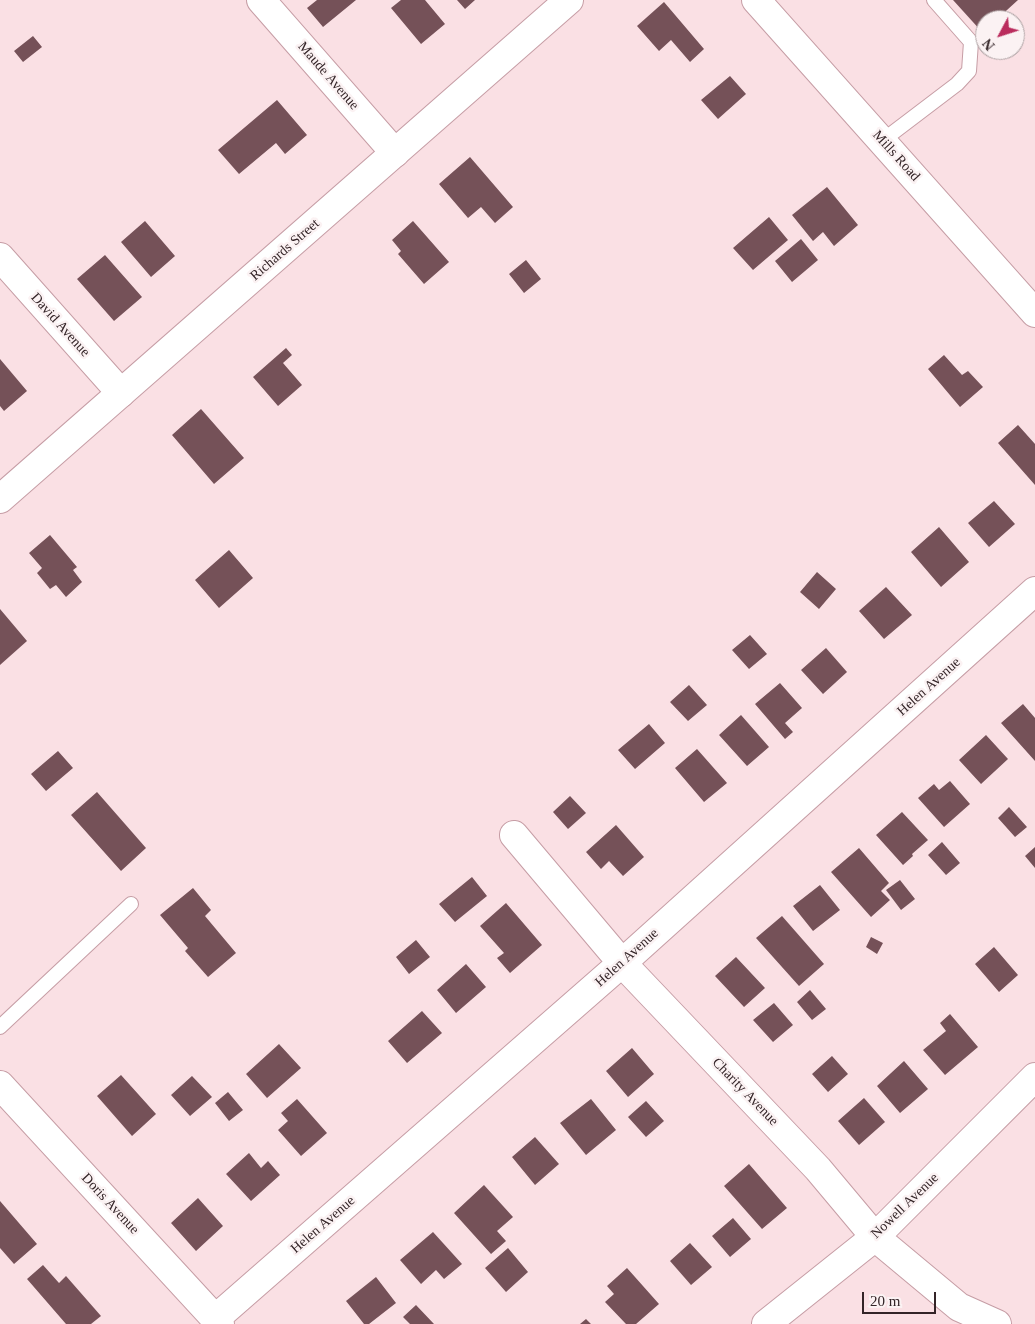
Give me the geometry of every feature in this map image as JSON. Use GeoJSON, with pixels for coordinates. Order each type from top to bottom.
{"type":"FeatureCollection","features":[{"type":"Feature","properties":{"kind":"street","name":"Maude Avenue"},"geometry":{"type":"LineString","coordinates":[[261,0],[396,153]]}},
{"type":"Feature","properties":{"kind":"street","name":"Richards Street"},"geometry":{"type":"LineString","coordinates":[[0,499],[569,0]]}},
{"type":"Feature","properties":{"kind":"street","name":"Mills Road"},"geometry":{"type":"LineString","coordinates":[[756,0],[1035,313]]}},
{"type":"Feature","properties":{"kind":"street","name":"David Avenue"},"geometry":{"type":"LineString","coordinates":[[0,257],[121,393]]}},
{"type":"Feature","properties":{"kind":"street","name":"Helen Avenue"},"geometry":{"type":"LineString","coordinates":[[218,1321],[622,963],[1035,591]]}},
{"type":"Feature","properties":{"kind":"street","name":"Charity Avenue"},"geometry":{"type":"LineString","coordinates":[[514,835],[622,963],[818,1169],[875,1237],[954,1315],[997,1324]]}},
{"type":"Feature","properties":{"kind":"street","name":"Nowell Avenue"},"geometry":{"type":"LineString","coordinates":[[766,1324],[875,1237],[1035,1077]]}},
{"type":"Feature","properties":{"kind":"street","name":"Doris Avenue"},"geometry":{"type":"LineString","coordinates":[[0,1085],[218,1321]]}},
{"type":"Feature","properties":{"kind":"lane"},"geometry":{"type":"LineString","coordinates":[[882,142],[957,84],[969,71],[972,42],[934,0]]}},
{"type":"Feature","properties":{"kind":"lane"},"geometry":{"type":"LineString","coordinates":[[0,1027],[131,904]]}},
{"type":"Feature","properties":{"kind":"building"},"geometry":{"type":"Polygon","coordinates":[[[317,0],[356,0],[323,27],[307,8],[317,0]]]}},
{"type":"Feature","properties":{"kind":"building"},"geometry":{"type":"Polygon","coordinates":[[[401,0],[425,0],[445,24],[421,44],[391,8],[401,0]]]}},
{"type":"Feature","properties":{"kind":"building"},"geometry":{"type":"Polygon","coordinates":[[[457,0],[475,0],[465,9],[457,0]]]}},
{"type":"Feature","properties":{"kind":"building"},"geometry":{"type":"Polygon","coordinates":[[[953,0],[1018,0],[1007,10],[975,10],[975,24],[953,0]]]}},
{"type":"Feature","properties":{"kind":"building"},"geometry":{"type":"Polygon","coordinates":[[[664,2],[704,49],[690,62],[671,40],[659,51],[637,26],[664,2]]]}},
{"type":"Feature","properties":{"kind":"building"},"geometry":{"type":"Polygon","coordinates":[[[33,36],[42,47],[23,62],[14,51],[33,36]]]}},
{"type":"Feature","properties":{"kind":"building"},"geometry":{"type":"Polygon","coordinates":[[[730,76],[746,94],[718,119],[701,100],[730,76]]]}},
{"type":"Feature","properties":{"kind":"building"},"geometry":{"type":"Polygon","coordinates":[[[277,100],[307,135],[285,154],[276,143],[239,174],[218,150],[277,100]]]}},
{"type":"Feature","properties":{"kind":"building"},"geometry":{"type":"Polygon","coordinates":[[[470,157],[513,207],[495,223],[481,207],[468,218],[439,184],[470,157]]]}},
{"type":"Feature","properties":{"kind":"building"},"geometry":{"type":"Polygon","coordinates":[[[827,187],[858,225],[834,246],[823,232],[813,241],[792,215],[827,187]]]}},
{"type":"Feature","properties":{"kind":"building"},"geometry":{"type":"Polygon","coordinates":[[[769,217],[788,240],[753,270],[733,248],[769,217]]]}},
{"type":"Feature","properties":{"kind":"building"},"geometry":{"type":"Polygon","coordinates":[[[145,221],[175,256],[151,277],[121,242],[145,221]]]}},
{"type":"Feature","properties":{"kind":"building"},"geometry":{"type":"Polygon","coordinates":[[[413,221],[449,262],[424,284],[398,254],[401,251],[392,240],[413,221]]]}},
{"type":"Feature","properties":{"kind":"building"},"geometry":{"type":"Polygon","coordinates":[[[801,239],[818,260],[792,282],[775,261],[801,239]]]}},
{"type":"Feature","properties":{"kind":"building"},"geometry":{"type":"Polygon","coordinates":[[[105,255],[142,297],[114,321],[77,279],[105,255]]]}},
{"type":"Feature","properties":{"kind":"building"},"geometry":{"type":"Polygon","coordinates":[[[526,260],[541,279],[524,293],[509,274],[526,260]]]}},
{"type":"Feature","properties":{"kind":"building"},"geometry":{"type":"Polygon","coordinates":[[[286,348],[292,355],[283,363],[302,385],[278,406],[253,377],[286,348]]]}},
{"type":"Feature","properties":{"kind":"building"},"geometry":{"type":"Polygon","coordinates":[[[944,355],[962,375],[968,371],[983,387],[960,407],[928,369],[944,355]]]}},
{"type":"Feature","properties":{"kind":"building"},"geometry":{"type":"Polygon","coordinates":[[[0,359],[27,391],[4,411],[0,406],[0,359]]]}},
{"type":"Feature","properties":{"kind":"building"},"geometry":{"type":"Polygon","coordinates":[[[201,409],[244,458],[214,484],[172,435],[201,409]]]}},
{"type":"Feature","properties":{"kind":"building"},"geometry":{"type":"Polygon","coordinates":[[[1018,425],[1035,444],[1035,485],[998,443],[1018,425]]]}},
{"type":"Feature","properties":{"kind":"building"},"geometry":{"type":"Polygon","coordinates":[[[994,501],[1015,524],[989,547],[968,523],[994,501]]]}},
{"type":"Feature","properties":{"kind":"building"},"geometry":{"type":"Polygon","coordinates":[[[939,527],[969,562],[941,587],[911,552],[939,527]]]}},
{"type":"Feature","properties":{"kind":"building"},"geometry":{"type":"Polygon","coordinates":[[[50,535],[77,567],[73,570],[82,582],[66,597],[56,585],[50,589],[37,573],[42,568],[29,553],[50,535]]]}},
{"type":"Feature","properties":{"kind":"building"},"geometry":{"type":"Polygon","coordinates":[[[229,550],[253,578],[219,608],[195,580],[229,550]]]}},
{"type":"Feature","properties":{"kind":"building"},"geometry":{"type":"Polygon","coordinates":[[[817,572],[836,589],[819,609],[800,592],[817,572]]]}},
{"type":"Feature","properties":{"kind":"building"},"geometry":{"type":"Polygon","coordinates":[[[886,587],[912,615],[884,639],[859,611],[886,587]]]}},
{"type":"Feature","properties":{"kind":"building"},"geometry":{"type":"Polygon","coordinates":[[[0,609],[27,641],[0,665],[0,609]]]}},
{"type":"Feature","properties":{"kind":"building"},"geometry":{"type":"Polygon","coordinates":[[[750,635],[767,654],[749,669],[732,650],[750,635]]]}},
{"type":"Feature","properties":{"kind":"building"},"geometry":{"type":"Polygon","coordinates":[[[826,648],[847,672],[823,694],[801,670],[826,648]]]}},
{"type":"Feature","properties":{"kind":"building"},"geometry":{"type":"Polygon","coordinates":[[[780,683],[802,708],[785,723],[793,732],[785,739],[755,704],[780,683]]]}},
{"type":"Feature","properties":{"kind":"building"},"geometry":{"type":"Polygon","coordinates":[[[689,685],[707,705],[688,721],[670,702],[689,685]]]}},
{"type":"Feature","properties":{"kind":"building"},"geometry":{"type":"Polygon","coordinates":[[[1023,704],[1035,718],[1035,761],[1001,723],[1023,704]]]}},
{"type":"Feature","properties":{"kind":"building"},"geometry":{"type":"Polygon","coordinates":[[[741,715],[769,747],[747,766],[719,735],[741,715]]]}},
{"type":"Feature","properties":{"kind":"building"},"geometry":{"type":"Polygon","coordinates":[[[649,724],[665,743],[635,769],[618,750],[649,724]]]}},
{"type":"Feature","properties":{"kind":"building"},"geometry":{"type":"Polygon","coordinates":[[[986,735],[1008,759],[981,784],[959,760],[986,735]]]}},
{"type":"Feature","properties":{"kind":"building"},"geometry":{"type":"Polygon","coordinates":[[[697,749],[727,783],[704,802],[675,768],[697,749]]]}},
{"type":"Feature","properties":{"kind":"building"},"geometry":{"type":"Polygon","coordinates":[[[58,751],[73,768],[46,791],[31,774],[58,751]]]}},
{"type":"Feature","properties":{"kind":"building"},"geometry":{"type":"Polygon","coordinates":[[[950,781],[970,804],[944,827],[918,798],[934,784],[939,790],[950,781]]]}},
{"type":"Feature","properties":{"kind":"building"},"geometry":{"type":"Polygon","coordinates":[[[97,792],[146,848],[121,871],[71,815],[97,792]]]}},
{"type":"Feature","properties":{"kind":"building"},"geometry":{"type":"Polygon","coordinates":[[[570,796],[586,813],[568,829],[553,812],[570,796]]]}},
{"type":"Feature","properties":{"kind":"building"},"geometry":{"type":"Polygon","coordinates":[[[1009,807],[1027,827],[1015,837],[998,818],[1009,807]]]}},
{"type":"Feature","properties":{"kind":"building"},"geometry":{"type":"Polygon","coordinates":[[[902,812],[928,840],[903,865],[876,835],[902,812]]]}},
{"type":"Feature","properties":{"kind":"building"},"geometry":{"type":"Polygon","coordinates":[[[616,825],[644,857],[623,876],[609,861],[601,869],[586,852],[616,825]]]}},
{"type":"Feature","properties":{"kind":"building"},"geometry":{"type":"Polygon","coordinates":[[[942,842],[960,863],[946,875],[928,855],[942,842]]]}},
{"type":"Feature","properties":{"kind":"building"},"geometry":{"type":"Polygon","coordinates":[[[1035,847],[1035,868],[1025,856],[1035,847]]]}},
{"type":"Feature","properties":{"kind":"building"},"geometry":{"type":"Polygon","coordinates":[[[859,848],[889,883],[881,891],[890,900],[871,917],[831,872],[859,848]]]}},
{"type":"Feature","properties":{"kind":"building"},"geometry":{"type":"Polygon","coordinates":[[[472,877],[487,896],[455,922],[439,904],[472,877]]]}},
{"type":"Feature","properties":{"kind":"building"},"geometry":{"type":"Polygon","coordinates":[[[900,880],[915,899],[901,910],[886,890],[900,880]]]}},
{"type":"Feature","properties":{"kind":"building"},"geometry":{"type":"Polygon","coordinates":[[[820,885],[840,910],[813,931],[793,906],[820,885]]]}},
{"type":"Feature","properties":{"kind":"building"},"geometry":{"type":"Polygon","coordinates":[[[193,888],[211,910],[205,916],[236,953],[208,977],[185,951],[188,948],[160,915],[193,888]]]}},
{"type":"Feature","properties":{"kind":"building"},"geometry":{"type":"Polygon","coordinates":[[[506,903],[542,945],[510,973],[497,958],[504,953],[480,926],[506,903]]]}},
{"type":"Feature","properties":{"kind":"building"},"geometry":{"type":"Polygon","coordinates":[[[782,916],[824,964],[799,986],[756,938],[782,916]]]}},
{"type":"Feature","properties":{"kind":"building"},"geometry":{"type":"Polygon","coordinates":[[[871,937],[883,943],[877,954],[866,947],[871,937]]]}},
{"type":"Feature","properties":{"kind":"building"},"geometry":{"type":"Polygon","coordinates":[[[416,940],[430,957],[409,974],[396,957],[416,940]]]}},
{"type":"Feature","properties":{"kind":"building"},"geometry":{"type":"Polygon","coordinates":[[[994,947],[1018,975],[999,992],[975,964],[994,947]]]}},
{"type":"Feature","properties":{"kind":"building"},"geometry":{"type":"Polygon","coordinates":[[[736,957],[765,988],[744,1007],[715,976],[736,957]]]}},
{"type":"Feature","properties":{"kind":"building"},"geometry":{"type":"Polygon","coordinates":[[[466,964],[486,987],[456,1013],[437,990],[466,964]]]}},
{"type":"Feature","properties":{"kind":"building"},"geometry":{"type":"Polygon","coordinates":[[[810,990],[826,1009],[812,1020],[797,1002],[810,990]]]}},
{"type":"Feature","properties":{"kind":"building"},"geometry":{"type":"Polygon","coordinates":[[[774,1003],[793,1025],[773,1042],[753,1020],[774,1003]]]}},
{"type":"Feature","properties":{"kind":"building"},"geometry":{"type":"Polygon","coordinates":[[[422,1011],[442,1033],[407,1063],[388,1041],[422,1011]]]}},
{"type":"Feature","properties":{"kind":"building"},"geometry":{"type":"Polygon","coordinates":[[[950,1014],[978,1047],[945,1075],[923,1050],[946,1031],[940,1023],[950,1014]]]}},
{"type":"Feature","properties":{"kind":"building"},"geometry":{"type":"Polygon","coordinates":[[[279,1044],[301,1068],[267,1098],[246,1074],[279,1044]]]}},
{"type":"Feature","properties":{"kind":"building"},"geometry":{"type":"Polygon","coordinates":[[[632,1048],[654,1074],[628,1097],[606,1071],[632,1048]]]}},
{"type":"Feature","properties":{"kind":"building"},"geometry":{"type":"Polygon","coordinates":[[[832,1056],[848,1074],[828,1092],[812,1074],[832,1056]]]}},
{"type":"Feature","properties":{"kind":"building"},"geometry":{"type":"Polygon","coordinates":[[[904,1061],[928,1089],[900,1113],[877,1086],[904,1061]]]}},
{"type":"Feature","properties":{"kind":"building"},"geometry":{"type":"Polygon","coordinates":[[[121,1075],[156,1114],[132,1136],[97,1096],[121,1075]]]}},
{"type":"Feature","properties":{"kind":"building"},"geometry":{"type":"Polygon","coordinates":[[[192,1076],[212,1097],[190,1116],[171,1095],[192,1076]]]}},
{"type":"Feature","properties":{"kind":"building"},"geometry":{"type":"Polygon","coordinates":[[[228,1092],[243,1110],[229,1121],[215,1103],[228,1092]]]}},
{"type":"Feature","properties":{"kind":"building"},"geometry":{"type":"Polygon","coordinates":[[[864,1098],[885,1122],[859,1145],[838,1121],[864,1098]]]}},
{"type":"Feature","properties":{"kind":"building"},"geometry":{"type":"Polygon","coordinates":[[[297,1099],[327,1133],[301,1156],[278,1130],[288,1121],[281,1113],[297,1099]]]}},
{"type":"Feature","properties":{"kind":"building"},"geometry":{"type":"Polygon","coordinates":[[[591,1099],[616,1130],[586,1155],[560,1123],[591,1099]]]}},
{"type":"Feature","properties":{"kind":"building"},"geometry":{"type":"Polygon","coordinates":[[[646,1101],[664,1121],[646,1137],[628,1117],[646,1101]]]}},
{"type":"Feature","properties":{"kind":"building"},"geometry":{"type":"Polygon","coordinates":[[[535,1137],[559,1164],[535,1185],[512,1157],[535,1137]]]}},
{"type":"Feature","properties":{"kind":"building"},"geometry":{"type":"Polygon","coordinates":[[[249,1153],[261,1168],[268,1161],[280,1175],[251,1201],[226,1174],[249,1153]]]}},
{"type":"Feature","properties":{"kind":"building"},"geometry":{"type":"Polygon","coordinates":[[[749,1164],[787,1208],[762,1229],[724,1186],[749,1164]]]}},
{"type":"Feature","properties":{"kind":"building"},"geometry":{"type":"Polygon","coordinates":[[[484,1185],[513,1217],[497,1231],[506,1241],[491,1254],[454,1213],[484,1185]]]}},
{"type":"Feature","properties":{"kind":"building"},"geometry":{"type":"Polygon","coordinates":[[[198,1198],[223,1226],[196,1251],[171,1223],[198,1198]]]}},
{"type":"Feature","properties":{"kind":"building"},"geometry":{"type":"Polygon","coordinates":[[[0,1201],[37,1244],[14,1264],[0,1248],[0,1201]]]}},
{"type":"Feature","properties":{"kind":"building"},"geometry":{"type":"Polygon","coordinates":[[[733,1218],[751,1239],[730,1257],[712,1236],[733,1218]]]}},
{"type":"Feature","properties":{"kind":"building"},"geometry":{"type":"Polygon","coordinates":[[[433,1232],[462,1264],[444,1279],[436,1270],[421,1284],[400,1260],[433,1232]]]}},
{"type":"Feature","properties":{"kind":"building"},"geometry":{"type":"Polygon","coordinates":[[[690,1243],[712,1267],[691,1285],[670,1261],[690,1243]]]}},
{"type":"Feature","properties":{"kind":"building"},"geometry":{"type":"Polygon","coordinates":[[[508,1248],[528,1272],[506,1292],[485,1268],[508,1248]]]}},
{"type":"Feature","properties":{"kind":"building"},"geometry":{"type":"Polygon","coordinates":[[[43,1265],[59,1283],[66,1276],[101,1316],[91,1324],[66,1324],[27,1279],[43,1265]]]}},
{"type":"Feature","properties":{"kind":"building"},"geometry":{"type":"Polygon","coordinates":[[[627,1268],[659,1304],[636,1324],[626,1324],[605,1302],[614,1294],[607,1286],[627,1268]]]}},
{"type":"Feature","properties":{"kind":"building"},"geometry":{"type":"Polygon","coordinates":[[[376,1277],[396,1303],[369,1324],[364,1324],[346,1301],[376,1277]]]}},
{"type":"Feature","properties":{"kind":"building"},"geometry":{"type":"Polygon","coordinates":[[[416,1305],[434,1324],[410,1324],[403,1317],[416,1305]]]}},
{"type":"Feature","properties":{"kind":"building"},"geometry":{"type":"Polygon","coordinates":[[[586,1319],[591,1324],[580,1324],[586,1319]]]}}]}
